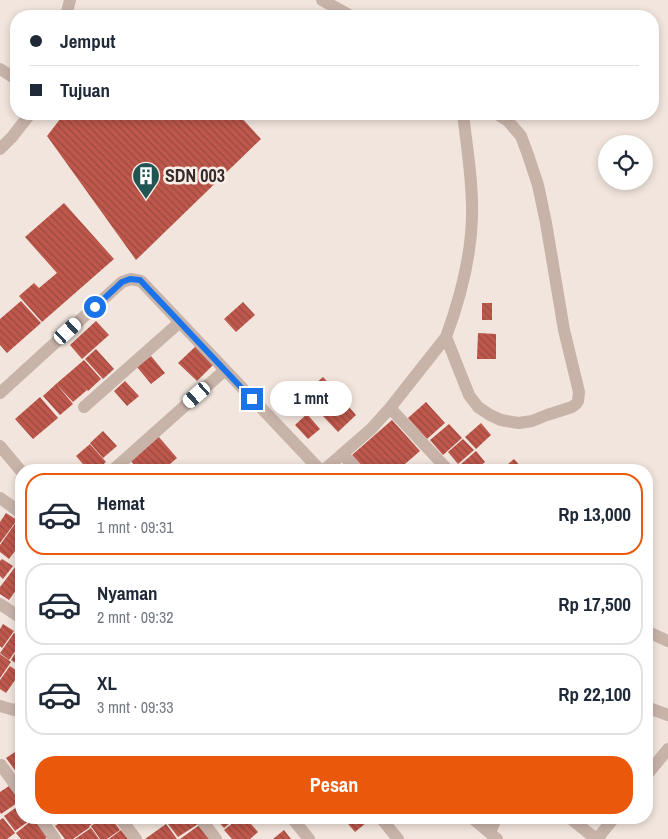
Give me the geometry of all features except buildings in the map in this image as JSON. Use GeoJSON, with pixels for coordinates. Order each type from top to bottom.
{"type":"FeatureCollection","features":[{"type":"Feature","properties":{"kind":"street"},"geometry":{"type":"LineString","coordinates":[[322,0],[340,10]]}},
{"type":"Feature","properties":{"kind":"street"},"geometry":{"type":"LineString","coordinates":[[0,149],[25,120]]}},
{"type":"Feature","properties":{"kind":"street"},"geometry":{"type":"LineString","coordinates":[[331,464],[370,429],[390,408],[446,337],[456,309],[470,243],[472,193],[464,120]]}},
{"type":"Feature","properties":{"kind":"street"},"geometry":{"type":"LineString","coordinates":[[446,337],[469,395],[478,407],[490,415],[512,422],[532,421],[572,406],[578,401],[579,392],[564,330],[538,185],[521,136],[506,120]]}},
{"type":"Feature","properties":{"kind":"street"},"geometry":{"type":"LineString","coordinates":[[0,392],[122,282],[130,279],[140,280],[314,464]]}},
{"type":"Feature","properties":{"kind":"street"},"geometry":{"type":"LineString","coordinates":[[84,407],[180,322]]}},
{"type":"Feature","properties":{"kind":"street"},"geometry":{"type":"LineString","coordinates":[[120,464],[225,370]]}},
{"type":"Feature","properties":{"kind":"street"},"geometry":{"type":"LineString","coordinates":[[390,408],[442,464]]}},
{"type":"Feature","properties":{"kind":"street"},"geometry":{"type":"LineString","coordinates":[[0,446],[15,464]]}},
{"type":"Feature","properties":{"kind":"street"},"geometry":{"type":"LineString","coordinates":[[342,454],[352,464]]}},
{"type":"Feature","properties":{"kind":"street"},"geometry":{"type":"LineString","coordinates":[[0,498],[15,509]]}},
{"type":"Feature","properties":{"kind":"street"},"geometry":{"type":"LineString","coordinates":[[0,604],[15,614]]}},
{"type":"Feature","properties":{"kind":"street"},"geometry":{"type":"LineString","coordinates":[[653,634],[668,641]]}},
{"type":"Feature","properties":{"kind":"street"},"geometry":{"type":"LineString","coordinates":[[0,706],[15,710]]}},
{"type":"Feature","properties":{"kind":"street"},"geometry":{"type":"LineString","coordinates":[[653,710],[668,716]]}},
{"type":"Feature","properties":{"kind":"street"},"geometry":{"type":"LineString","coordinates":[[653,767],[668,749]]}},
{"type":"Feature","properties":{"kind":"street"},"geometry":{"type":"LineString","coordinates":[[1,765],[15,785]]}},
{"type":"Feature","properties":{"kind":"street"},"geometry":{"type":"LineString","coordinates":[[45,824],[56,839]]}},
{"type":"Feature","properties":{"kind":"street"},"geometry":{"type":"LineString","coordinates":[[125,824],[136,839]]}},
{"type":"Feature","properties":{"kind":"street"},"geometry":{"type":"LineString","coordinates":[[205,824],[216,839]]}},
{"type":"Feature","properties":{"kind":"street"},"geometry":{"type":"LineString","coordinates":[[297,824],[309,839]]}},
{"type":"Feature","properties":{"kind":"street"},"geometry":{"type":"LineString","coordinates":[[386,824],[398,839]]}},
{"type":"Feature","properties":{"kind":"street"},"geometry":{"type":"LineString","coordinates":[[479,824],[494,836]]}},
{"type":"Feature","properties":{"kind":"street"},"geometry":{"type":"LineString","coordinates":[[578,824],[596,839],[609,824]]}},
{"type":"Feature","properties":{"kind":"place","name":"SDN 003"},"geometry":{"type":"Point","coordinates":[146,200]}},
{"type":"Feature","properties":{"kind":"route"},"geometry":{"type":"LineString","coordinates":[[95,307],[122,282],[130,279],[140,280],[252,399]]}}]}
